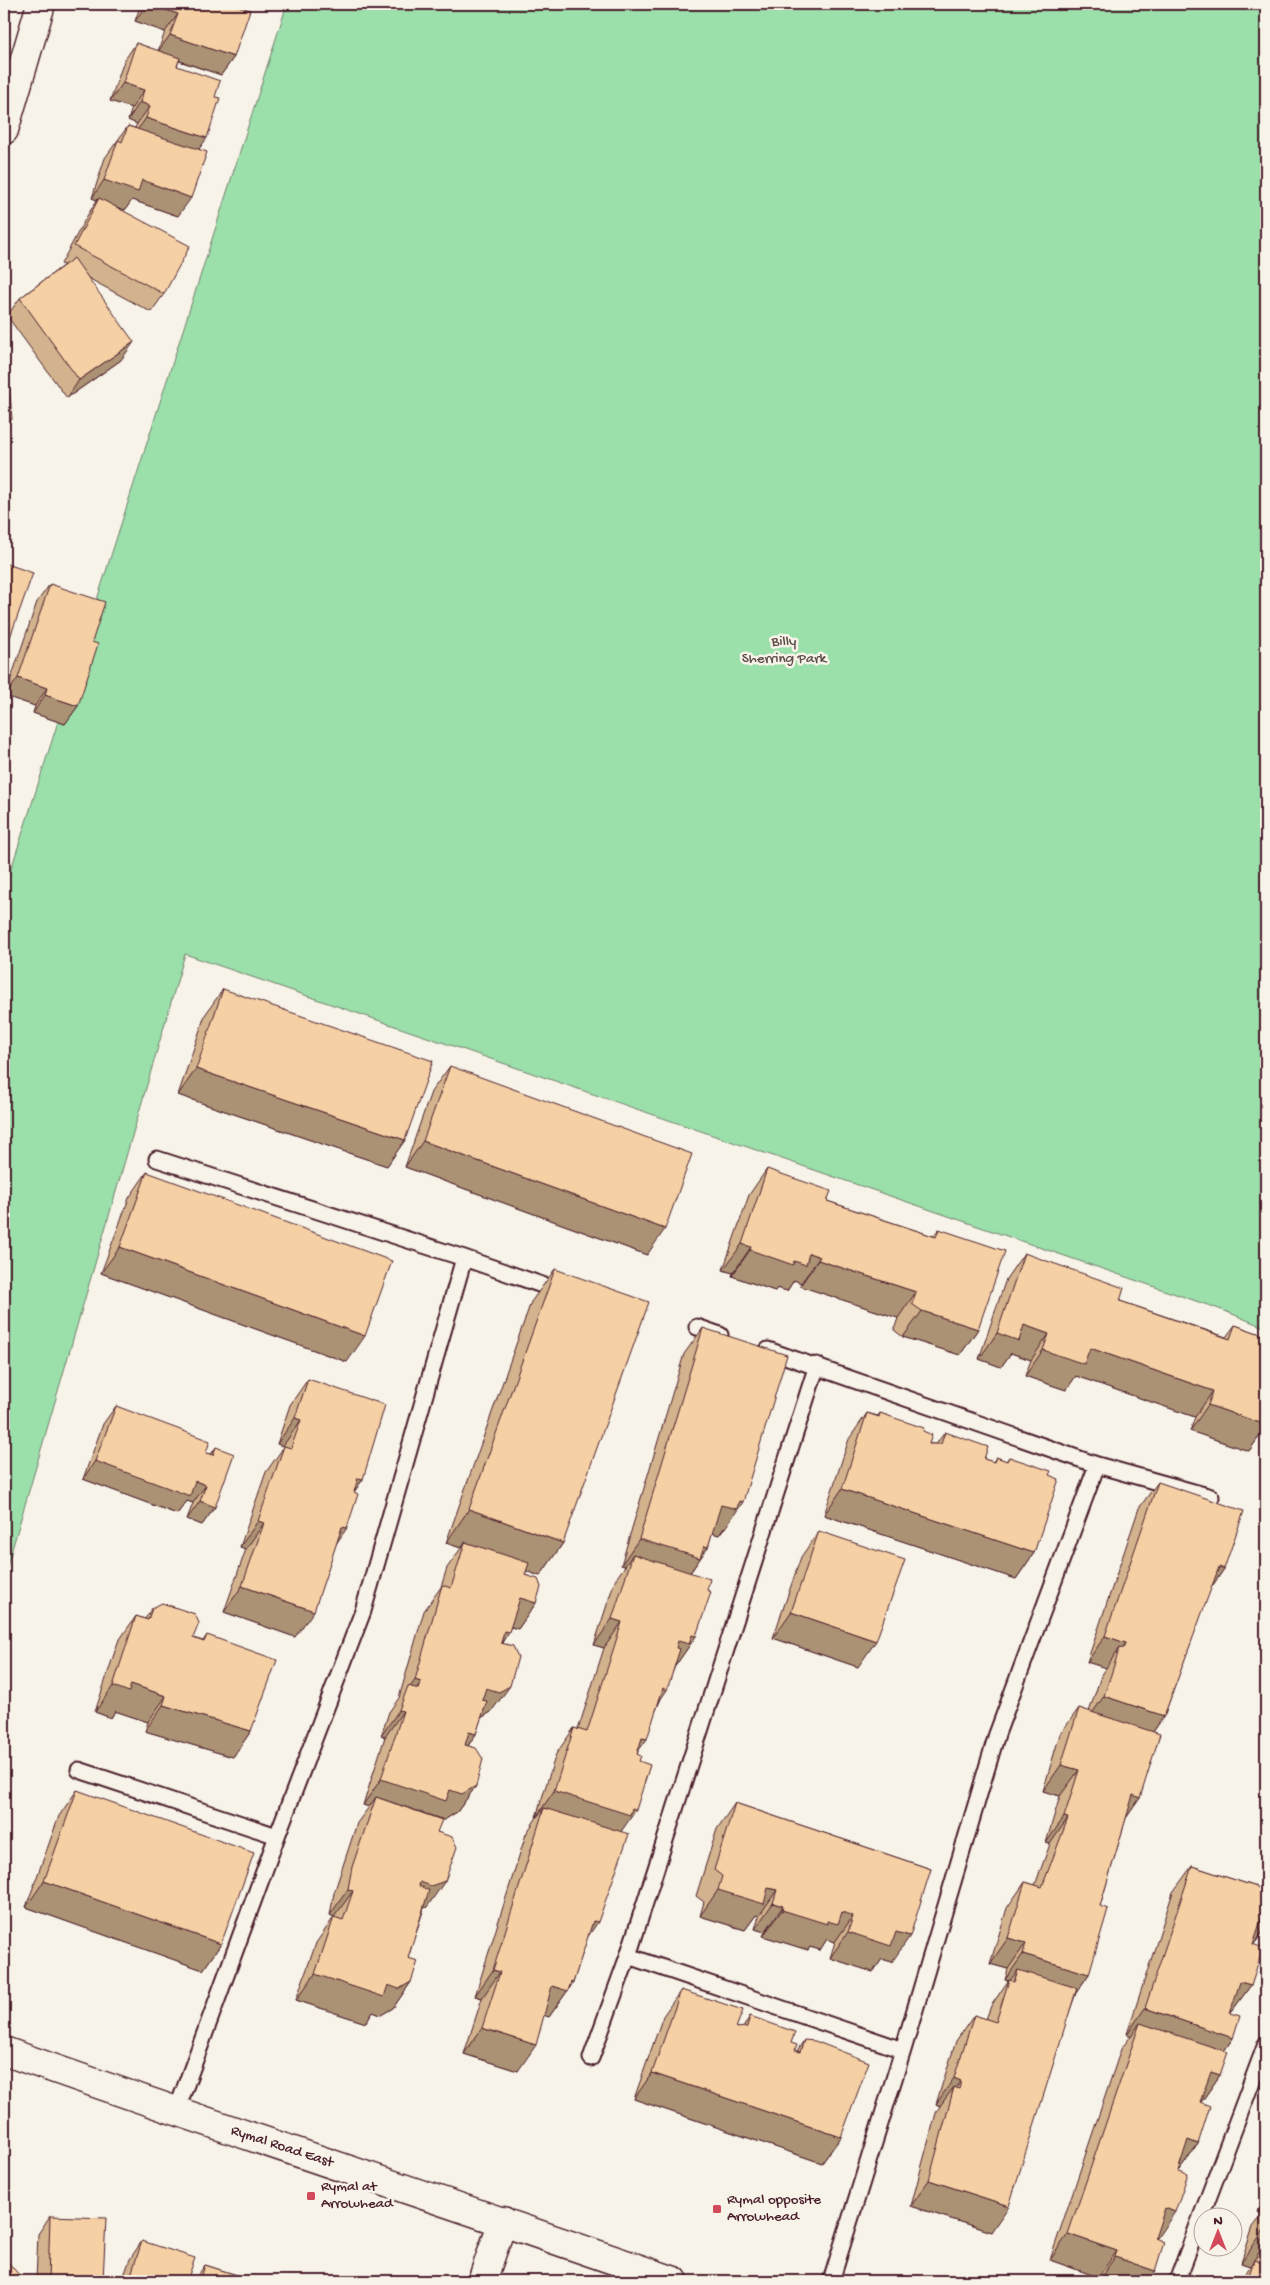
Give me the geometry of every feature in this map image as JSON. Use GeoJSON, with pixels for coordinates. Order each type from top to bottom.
{"type":"FeatureCollection","features":[{"type":"Feature","properties":{"kind":"main road"},"geometry":{"type":"LineString","coordinates":[[4,130],[41,4]]}},
{"type":"Feature","properties":{"kind":"main road","name":"Rymal Road East"},"geometry":{"type":"LineString","coordinates":[[4,2051],[176,2112],[503,2221],[674,2281]]}},
{"type":"Feature","properties":{"kind":"main road"},"geometry":{"type":"LineString","coordinates":[[482,2281],[503,2221]]}},
{"type":"Feature","properties":{"kind":"lane"},"geometry":{"type":"LineString","coordinates":[[157,1159],[464,1258],[572,1296]]}},
{"type":"Feature","properties":{"kind":"lane"},"geometry":{"type":"LineString","coordinates":[[176,2112],[277,1836],[363,1611],[464,1258]]}},
{"type":"Feature","properties":{"kind":"lane"},"geometry":{"type":"LineString","coordinates":[[697,1327],[734,1339]]}},
{"type":"Feature","properties":{"kind":"lane"},"geometry":{"type":"LineString","coordinates":[[752,1345],[817,1365],[1097,1465],[1210,1497]]}},
{"type":"Feature","properties":{"kind":"lane"},"geometry":{"type":"LineString","coordinates":[[591,2058],[628,1956],[817,1365]]}},
{"type":"Feature","properties":{"kind":"lane"},"geometry":{"type":"LineString","coordinates":[[831,2281],[998,1734],[1097,1465]]}},
{"type":"Feature","properties":{"kind":"lane"},"geometry":{"type":"LineString","coordinates":[[79,1770],[277,1836]]}},
{"type":"Feature","properties":{"kind":"lane"},"geometry":{"type":"LineString","coordinates":[[628,1956],[903,2050]]}},
{"type":"Feature","properties":{"kind":"lane"},"geometry":{"type":"LineString","coordinates":[[1177,2281],[1266,2044]]}},
{"type":"Feature","properties":{"kind":"green space","name":"Billy Sherring Park"},"geometry":{"type":"Polygon","coordinates":[[[287,4],[1266,4],[1266,1328],[1225,1311],[185,954],[4,1577],[4,891],[287,4]]]}},
{"type":"Feature","properties":{"kind":"building"},"geometry":{"type":"Polygon","coordinates":[[[149,4],[232,4],[250,10],[234,57],[170,35],[178,14],[149,4]]]}},
{"type":"Feature","properties":{"kind":"building"},"geometry":{"type":"Polygon","coordinates":[[[136,43],[180,58],[177,66],[220,81],[215,97],[220,98],[207,138],[146,118],[150,106],[140,102],[144,90],[123,83],[136,43]]]}},
{"type":"Feature","properties":{"kind":"building"},"geometry":{"type":"Polygon","coordinates":[[[128,126],[207,152],[191,198],[142,180],[138,192],[104,180],[118,140],[122,142],[128,126]]]}},
{"type":"Feature","properties":{"kind":"building"},"geometry":{"type":"Polygon","coordinates":[[[99,198],[190,246],[164,294],[74,246],[99,198]]]}},
{"type":"Feature","properties":{"kind":"building"},"geometry":{"type":"Polygon","coordinates":[[[74,258],[134,342],[79,380],[20,298],[74,258]]]}},
{"type":"Feature","properties":{"kind":"building"},"geometry":{"type":"Polygon","coordinates":[[[4,320],[12,419],[4,420],[4,320]]]}},
{"type":"Feature","properties":{"kind":"building"},"geometry":{"type":"Polygon","coordinates":[[[4,563],[33,573],[4,654],[4,563]]]}},
{"type":"Feature","properties":{"kind":"building"},"geometry":{"type":"Polygon","coordinates":[[[50,584],[105,602],[92,642],[98,644],[78,706],[45,695],[47,688],[18,678],[50,584]]]}},
{"type":"Feature","properties":{"kind":"building"},"geometry":{"type":"Polygon","coordinates":[[[223,989],[433,1061],[405,1140],[196,1069],[223,989]]]}},
{"type":"Feature","properties":{"kind":"building"},"geometry":{"type":"Polygon","coordinates":[[[450,1066],[692,1154],[665,1229],[423,1141],[450,1066]]]}},
{"type":"Feature","properties":{"kind":"building"},"geometry":{"type":"Polygon","coordinates":[[[767,1169],[831,1191],[827,1201],[936,1237],[939,1229],[1005,1251],[978,1329],[922,1311],[912,1304],[916,1292],[818,1260],[820,1257],[809,1253],[806,1265],[794,1261],[793,1265],[750,1250],[751,1247],[742,1244],[767,1169]]]}},
{"type":"Feature","properties":{"kind":"building"},"geometry":{"type":"Polygon","coordinates":[[[147,1172],[392,1261],[365,1336],[120,1247],[147,1172]]]}},
{"type":"Feature","properties":{"kind":"building"},"geometry":{"type":"Polygon","coordinates":[[[1024,1253],[1124,1288],[1120,1301],[1230,1339],[1235,1325],[1266,1336],[1266,1425],[1208,1405],[1213,1391],[1090,1348],[1084,1364],[1043,1350],[1049,1334],[1024,1325],[1019,1341],[997,1333],[1024,1253]]]}},
{"type":"Feature","properties":{"kind":"building"},"geometry":{"type":"Polygon","coordinates":[[[555,1269],[649,1302],[563,1543],[469,1509],[555,1269]]]}},
{"type":"Feature","properties":{"kind":"building"},"geometry":{"type":"Polygon","coordinates":[[[703,1328],[787,1355],[743,1502],[739,1501],[737,1509],[721,1505],[708,1547],[704,1546],[700,1558],[639,1539],[703,1328]]]}},
{"type":"Feature","properties":{"kind":"building"},"geometry":{"type":"Polygon","coordinates":[[[308,1379],[385,1405],[363,1479],[358,1478],[354,1492],[358,1494],[347,1528],[342,1527],[314,1611],[242,1586],[264,1523],[258,1521],[284,1446],[291,1448],[301,1420],[295,1418],[308,1379]]]}},
{"type":"Feature","properties":{"kind":"building"},"geometry":{"type":"Polygon","coordinates":[[[116,1406],[210,1441],[206,1453],[213,1455],[216,1447],[234,1454],[215,1507],[200,1501],[206,1485],[195,1481],[190,1496],[95,1461],[116,1406]]]}},
{"type":"Feature","properties":{"kind":"building"},"geometry":{"type":"Polygon","coordinates":[[[867,1413],[879,1417],[880,1413],[924,1428],[923,1431],[932,1435],[929,1444],[941,1444],[945,1432],[988,1447],[984,1459],[994,1462],[996,1457],[1007,1461],[1009,1457],[1051,1471],[1049,1475],[1059,1479],[1034,1553],[842,1489],[867,1413]]]}},
{"type":"Feature","properties":{"kind":"building"},"geometry":{"type":"Polygon","coordinates":[[[1158,1482],[1244,1511],[1224,1569],[1219,1567],[1164,1716],[1104,1696],[1120,1647],[1124,1648],[1126,1643],[1105,1636],[1158,1482]]]}},
{"type":"Feature","properties":{"kind":"building"},"geometry":{"type":"Polygon","coordinates":[[[819,1531],[905,1560],[876,1641],[791,1612],[819,1531]]]}},
{"type":"Feature","properties":{"kind":"building"},"geometry":{"type":"Polygon","coordinates":[[[465,1542],[529,1563],[525,1575],[538,1579],[541,1587],[536,1603],[520,1598],[509,1632],[504,1631],[501,1643],[513,1646],[518,1657],[510,1686],[499,1692],[486,1688],[482,1700],[487,1701],[476,1734],[469,1732],[465,1745],[476,1748],[483,1759],[476,1786],[462,1794],[450,1790],[446,1801],[381,1779],[403,1711],[399,1710],[408,1686],[419,1689],[421,1682],[415,1680],[442,1585],[451,1588],[465,1542]]]}},
{"type":"Feature","properties":{"kind":"building"},"geometry":{"type":"Polygon","coordinates":[[[633,1554],[710,1579],[707,1590],[711,1592],[696,1636],[692,1635],[689,1644],[678,1641],[676,1648],[680,1649],[667,1690],[663,1688],[647,1739],[642,1738],[637,1754],[641,1756],[639,1761],[650,1765],[636,1810],[632,1808],[630,1815],[554,1791],[574,1728],[587,1732],[622,1622],[612,1619],[633,1554]]]}},
{"type":"Feature","properties":{"kind":"building"},"geometry":{"type":"Polygon","coordinates":[[[162,1603],[195,1614],[199,1623],[193,1638],[204,1642],[207,1635],[277,1660],[251,1731],[163,1705],[166,1696],[131,1684],[129,1692],[113,1686],[136,1616],[148,1620],[152,1608],[162,1603]]]}},
{"type":"Feature","properties":{"kind":"building"},"geometry":{"type":"Polygon","coordinates":[[[1079,1708],[1160,1734],[1140,1798],[1133,1795],[1100,1906],[1108,1909],[1089,1974],[1023,1954],[1026,1943],[1008,1938],[1025,1882],[1042,1887],[1068,1818],[1064,1817],[1079,1770],[1061,1765],[1079,1708]]]}},
{"type":"Feature","properties":{"kind":"building"},"geometry":{"type":"Polygon","coordinates":[[[77,1790],[254,1853],[221,1944],[44,1881],[77,1790]]]}},
{"type":"Feature","properties":{"kind":"building"},"geometry":{"type":"Polygon","coordinates":[[[376,1797],[442,1820],[437,1832],[452,1837],[457,1847],[445,1881],[431,1886],[420,1882],[419,1886],[429,1890],[408,1958],[418,1961],[411,1982],[399,1989],[388,1985],[384,1997],[315,1974],[334,1917],[343,1920],[353,1891],[348,1889],[352,1867],[376,1797]]]}},
{"type":"Feature","properties":{"kind":"building"},"geometry":{"type":"Polygon","coordinates":[[[735,1803],[931,1869],[910,1936],[896,1932],[891,1946],[848,1932],[853,1916],[842,1912],[838,1924],[827,1921],[827,1924],[782,1910],[783,1906],[773,1903],[777,1890],[768,1888],[764,1904],[718,1890],[722,1876],[714,1870],[735,1803]]]}},
{"type":"Feature","properties":{"kind":"building"},"geometry":{"type":"Polygon","coordinates":[[[544,1808],[629,1834],[598,1922],[593,1921],[573,1983],[571,1982],[568,1991],[552,1986],[536,2045],[482,2028],[500,1972],[493,1970],[544,1808]]]}},
{"type":"Feature","properties":{"kind":"building"},"geometry":{"type":"Polygon","coordinates":[[[1192,1866],[1266,1890],[1266,1915],[1263,1914],[1253,1944],[1263,1948],[1251,1985],[1240,1982],[1230,2013],[1240,2016],[1233,2038],[1145,2008],[1192,1866]]]}},
{"type":"Feature","properties":{"kind":"building"},"geometry":{"type":"Polygon","coordinates":[[[1018,1970],[1077,1988],[1009,2206],[929,2180],[954,2087],[959,2089],[961,2081],[954,2078],[974,2015],[996,2022],[1009,1980],[1014,1982],[1018,1970]]]}},
{"type":"Feature","properties":{"kind":"building"},"geometry":{"type":"Polygon","coordinates":[[[681,1990],[743,2010],[736,2028],[747,2027],[750,2016],[795,2032],[791,2043],[797,2045],[795,2050],[800,2052],[804,2040],[815,2041],[869,2062],[841,2137],[652,2073],[681,1990]]]}},
{"type":"Feature","properties":{"kind":"building"},"geometry":{"type":"Polygon","coordinates":[[[1140,2023],[1228,2052],[1220,2075],[1211,2072],[1200,2102],[1210,2106],[1198,2144],[1188,2140],[1178,2171],[1188,2174],[1175,2212],[1165,2208],[1155,2238],[1164,2242],[1155,2271],[1115,2257],[1117,2251],[1068,2234],[1140,2023]]]}},
{"type":"Feature","properties":{"kind":"building"},"geometry":{"type":"Polygon","coordinates":[[[50,2216],[106,2218],[103,2281],[48,2281],[50,2216]]]}},
{"type":"Feature","properties":{"kind":"building"},"geometry":{"type":"Polygon","coordinates":[[[142,2241],[195,2258],[187,2281],[129,2281],[142,2241]]]}},
{"type":"Feature","properties":{"kind":"building"},"geometry":{"type":"Polygon","coordinates":[[[1266,2252],[1266,2281],[1247,2281],[1254,2260],[1262,2263],[1266,2252]]]}},
{"type":"Feature","properties":{"kind":"building"},"geometry":{"type":"Polygon","coordinates":[[[4,2257],[24,2281],[4,2281],[4,2257]]]}},
{"type":"Feature","properties":{"kind":"building"},"geometry":{"type":"Polygon","coordinates":[[[205,2265],[256,2281],[200,2281],[205,2265]]]}},
{"type":"Feature","properties":{"kind":"place","name":"Rymal at Arrowhead"},"geometry":{"type":"Point","coordinates":[311,2196]}},
{"type":"Feature","properties":{"kind":"place","name":"Rymal opposite Arrowhead"},"geometry":{"type":"Point","coordinates":[717,2209]}}]}
